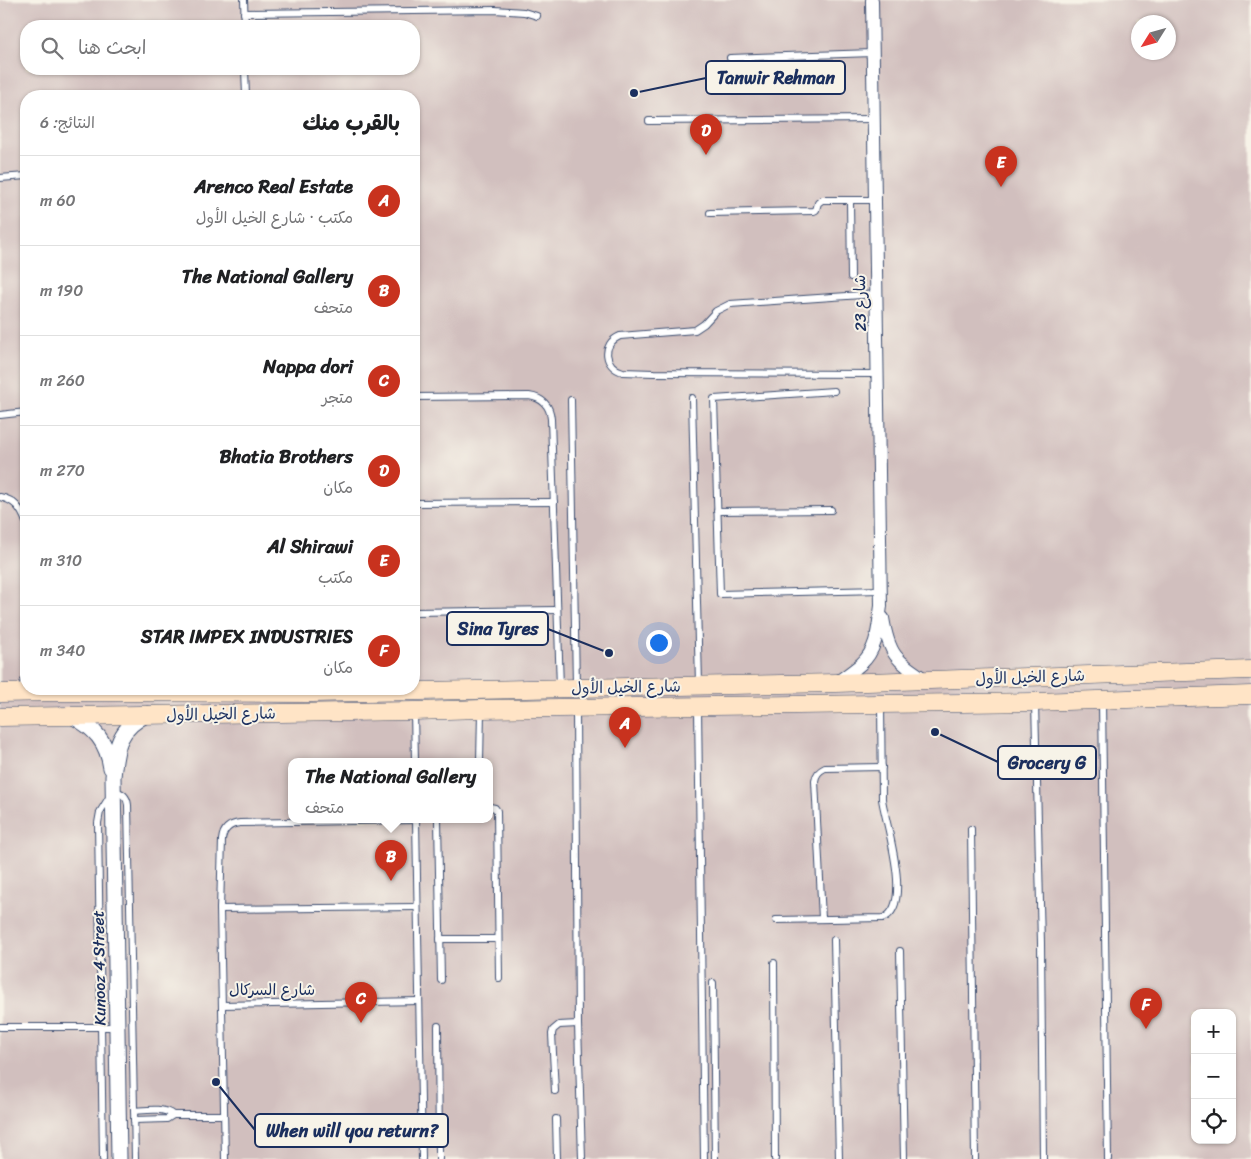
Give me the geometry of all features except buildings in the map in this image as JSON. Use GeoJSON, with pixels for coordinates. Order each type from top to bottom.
{"type":"FeatureCollection","features":[{"type":"Feature","properties":{"kind":"main road","name":"شارع الخيل الأول"},"geometry":{"type":"LineString","coordinates":[[420,690],[836,683],[1251,670]]}},
{"type":"Feature","properties":{"kind":"main road","name":"شارع الخيل الأول"},"geometry":{"type":"LineString","coordinates":[[0,693],[20,685]]}},
{"type":"Feature","properties":{"kind":"main road","name":"شارع الخيل الأول"},"geometry":{"type":"LineString","coordinates":[[0,717],[1102,701],[1251,695]]}},
{"type":"Feature","properties":{"kind":"street","name":"شارع 23"},"geometry":{"type":"LineString","coordinates":[[836,683],[862,663],[872,650],[877,635],[881,606],[872,0]]}},
{"type":"Feature","properties":{"kind":"street","name":"شارع 23"},"geometry":{"type":"LineString","coordinates":[[881,606],[886,634],[895,655],[905,667],[926,680]]}},
{"type":"Feature","properties":{"kind":"street","name":"Kunooz 4 Street"},"geometry":{"type":"LineString","coordinates":[[119,1159],[113,784],[116,748],[122,735],[133,722],[148,714]]}},
{"type":"Feature","properties":{"kind":"street","name":"Kunooz 4 Street"},"geometry":{"type":"LineString","coordinates":[[72,716],[91,728],[104,745],[109,755],[113,784]]}},
{"type":"Feature","properties":{"kind":"lane"},"geometry":{"type":"LineString","coordinates":[[244,0],[244,20]]}},
{"type":"Feature","properties":{"kind":"lane"},"geometry":{"type":"LineString","coordinates":[[244,13],[495,10],[516,11],[537,16]]}},
{"type":"Feature","properties":{"kind":"lane"},"geometry":{"type":"LineString","coordinates":[[730,58],[873,53]]}},
{"type":"Feature","properties":{"kind":"lane"},"geometry":{"type":"LineString","coordinates":[[245,75],[246,90]]}},
{"type":"Feature","properties":{"kind":"lane"},"geometry":{"type":"LineString","coordinates":[[649,122],[874,119]]}},
{"type":"Feature","properties":{"kind":"lane"},"geometry":{"type":"LineString","coordinates":[[0,178],[20,176]]}},
{"type":"Feature","properties":{"kind":"lane"},"geometry":{"type":"LineString","coordinates":[[710,213],[812,211],[816,210],[818,203],[822,200],[875,200]]}},
{"type":"Feature","properties":{"kind":"lane"},"geometry":{"type":"LineString","coordinates":[[850,200],[851,277]]}},
{"type":"Feature","properties":{"kind":"lane"},"geometry":{"type":"LineString","coordinates":[[876,294],[730,304],[716,311],[704,324],[695,330],[620,336],[613,340],[608,347],[607,355],[612,366],[623,372],[878,374]]}},
{"type":"Feature","properties":{"kind":"lane"},"geometry":{"type":"LineString","coordinates":[[834,391],[714,399],[720,594],[881,590]]}},
{"type":"Feature","properties":{"kind":"lane"},"geometry":{"type":"LineString","coordinates":[[420,397],[530,396],[541,399],[549,408],[551,413],[558,610],[568,688]]}},
{"type":"Feature","properties":{"kind":"lane"},"geometry":{"type":"LineString","coordinates":[[692,398],[699,686]]}},
{"type":"Feature","properties":{"kind":"lane"},"geometry":{"type":"LineString","coordinates":[[568,688],[571,400]]}},
{"type":"Feature","properties":{"kind":"lane"},"geometry":{"type":"LineString","coordinates":[[0,414],[20,412]]}},
{"type":"Feature","properties":{"kind":"lane"},"geometry":{"type":"LineString","coordinates":[[0,497],[11,501],[20,508]]}},
{"type":"Feature","properties":{"kind":"lane"},"geometry":{"type":"LineString","coordinates":[[420,503],[554,502]]}},
{"type":"Feature","properties":{"kind":"lane"},"geometry":{"type":"LineString","coordinates":[[718,511],[831,510]]}},
{"type":"Feature","properties":{"kind":"lane"},"geometry":{"type":"LineString","coordinates":[[420,612],[558,610]]}},
{"type":"Feature","properties":{"kind":"lane"},"geometry":{"type":"LineString","coordinates":[[1102,701],[1108,1159]]}},
{"type":"Feature","properties":{"kind":"lane"},"geometry":{"type":"LineString","coordinates":[[1035,702],[1041,943],[1042,1159]]}},
{"type":"Feature","properties":{"kind":"lane"},"geometry":{"type":"LineString","coordinates":[[776,920],[883,918],[890,915],[894,910],[896,864],[882,799],[881,704]]}},
{"type":"Feature","properties":{"kind":"lane"},"geometry":{"type":"LineString","coordinates":[[698,707],[704,1159]]}},
{"type":"Feature","properties":{"kind":"lane"},"geometry":{"type":"LineString","coordinates":[[576,708],[578,1024],[582,1159]]}},
{"type":"Feature","properties":{"kind":"lane"},"geometry":{"type":"LineString","coordinates":[[480,758],[481,709]]}},
{"type":"Feature","properties":{"kind":"lane"},"geometry":{"type":"LineString","coordinates":[[414,711],[415,758]]}},
{"type":"Feature","properties":{"kind":"lane"},"geometry":{"type":"LineString","coordinates":[[822,919],[816,777],[825,768],[882,767]]}},
{"type":"Feature","properties":{"kind":"lane"},"geometry":{"type":"LineString","coordinates":[[103,1159],[98,823],[100,812],[113,784],[127,800],[128,805],[135,1159]]}},
{"type":"Feature","properties":{"kind":"lane"},"geometry":{"type":"LineString","coordinates":[[493,808],[497,811],[499,978]]}},
{"type":"Feature","properties":{"kind":"lane","name":"شارع السركال"},"geometry":{"type":"LineString","coordinates":[[288,822],[240,823],[231,825],[224,832],[220,909],[222,1005],[419,1001],[416,823]]}},
{"type":"Feature","properties":{"kind":"lane"},"geometry":{"type":"LineString","coordinates":[[438,823],[440,980]]}},
{"type":"Feature","properties":{"kind":"lane"},"geometry":{"type":"LineString","coordinates":[[971,829],[975,1159]]}},
{"type":"Feature","properties":{"kind":"lane"},"geometry":{"type":"LineString","coordinates":[[220,909],[417,908]]}},
{"type":"Feature","properties":{"kind":"lane"},"geometry":{"type":"LineString","coordinates":[[440,939],[498,940]]}},
{"type":"Feature","properties":{"kind":"lane"},"geometry":{"type":"LineString","coordinates":[[834,940],[838,1159]]}},
{"type":"Feature","properties":{"kind":"lane"},"geometry":{"type":"LineString","coordinates":[[900,951],[904,1159]]}},
{"type":"Feature","properties":{"kind":"lane"},"geometry":{"type":"LineString","coordinates":[[774,963],[775,1159]]}},
{"type":"Feature","properties":{"kind":"lane"},"geometry":{"type":"LineString","coordinates":[[713,983],[715,1159]]}},
{"type":"Feature","properties":{"kind":"lane"},"geometry":{"type":"LineString","coordinates":[[419,1001],[422,1159]]}},
{"type":"Feature","properties":{"kind":"lane"},"geometry":{"type":"LineString","coordinates":[[222,1005],[225,1159]]}},
{"type":"Feature","properties":{"kind":"lane"},"geometry":{"type":"LineString","coordinates":[[555,1091],[553,1030],[559,1025],[578,1024]]}},
{"type":"Feature","properties":{"kind":"lane"},"geometry":{"type":"LineString","coordinates":[[438,1026],[439,1159]]}},
{"type":"Feature","properties":{"kind":"lane"},"geometry":{"type":"LineString","coordinates":[[0,1027],[117,1027]]}},
{"type":"Feature","properties":{"kind":"lane"},"geometry":{"type":"LineString","coordinates":[[134,1111],[164,1111],[173,1115]]}},
{"type":"Feature","properties":{"kind":"lane"},"geometry":{"type":"LineString","coordinates":[[134,1120],[166,1119],[173,1115],[224,1115]]}},
{"type":"Feature","properties":{"kind":"lane"},"geometry":{"type":"LineString","coordinates":[[556,1119],[556,1159]]}},
{"type":"Feature","properties":{"kind":"shaded area"},"geometry":{"type":"Polygon","coordinates":[[[0,0],[1251,0],[1251,1159],[0,1159],[0,0]]]}},
{"type":"Feature","properties":{"kind":"place","name":"Tanwir Rehman"},"geometry":{"type":"Point","coordinates":[634,93]}},
{"type":"Feature","properties":{"kind":"place","name":"Bhatia Brothers"},"geometry":{"type":"Point","coordinates":[706,155]}},
{"type":"Feature","properties":{"kind":"place","name":"Al Shirawi"},"geometry":{"type":"Point","coordinates":[1001,187]}},
{"type":"Feature","properties":{"kind":"place","name":"Sina Tyres"},"geometry":{"type":"Point","coordinates":[609,653]}},
{"type":"Feature","properties":{"kind":"place","name":"Grocery G"},"geometry":{"type":"Point","coordinates":[935,732]}},
{"type":"Feature","properties":{"kind":"place","name":"Arenco Real Estate"},"geometry":{"type":"Point","coordinates":[625,748]}},
{"type":"Feature","properties":{"kind":"place","name":"The National Gallery"},"geometry":{"type":"Point","coordinates":[391,881]}},
{"type":"Feature","properties":{"kind":"place","name":"Nappa dori"},"geometry":{"type":"Point","coordinates":[361,1023]}},
{"type":"Feature","properties":{"kind":"place","name":"STAR IMPEX INDUSTRIES"},"geometry":{"type":"Point","coordinates":[1146,1029]}},
{"type":"Feature","properties":{"kind":"place","name":"When will you return?"},"geometry":{"type":"Point","coordinates":[216,1082]}}]}
